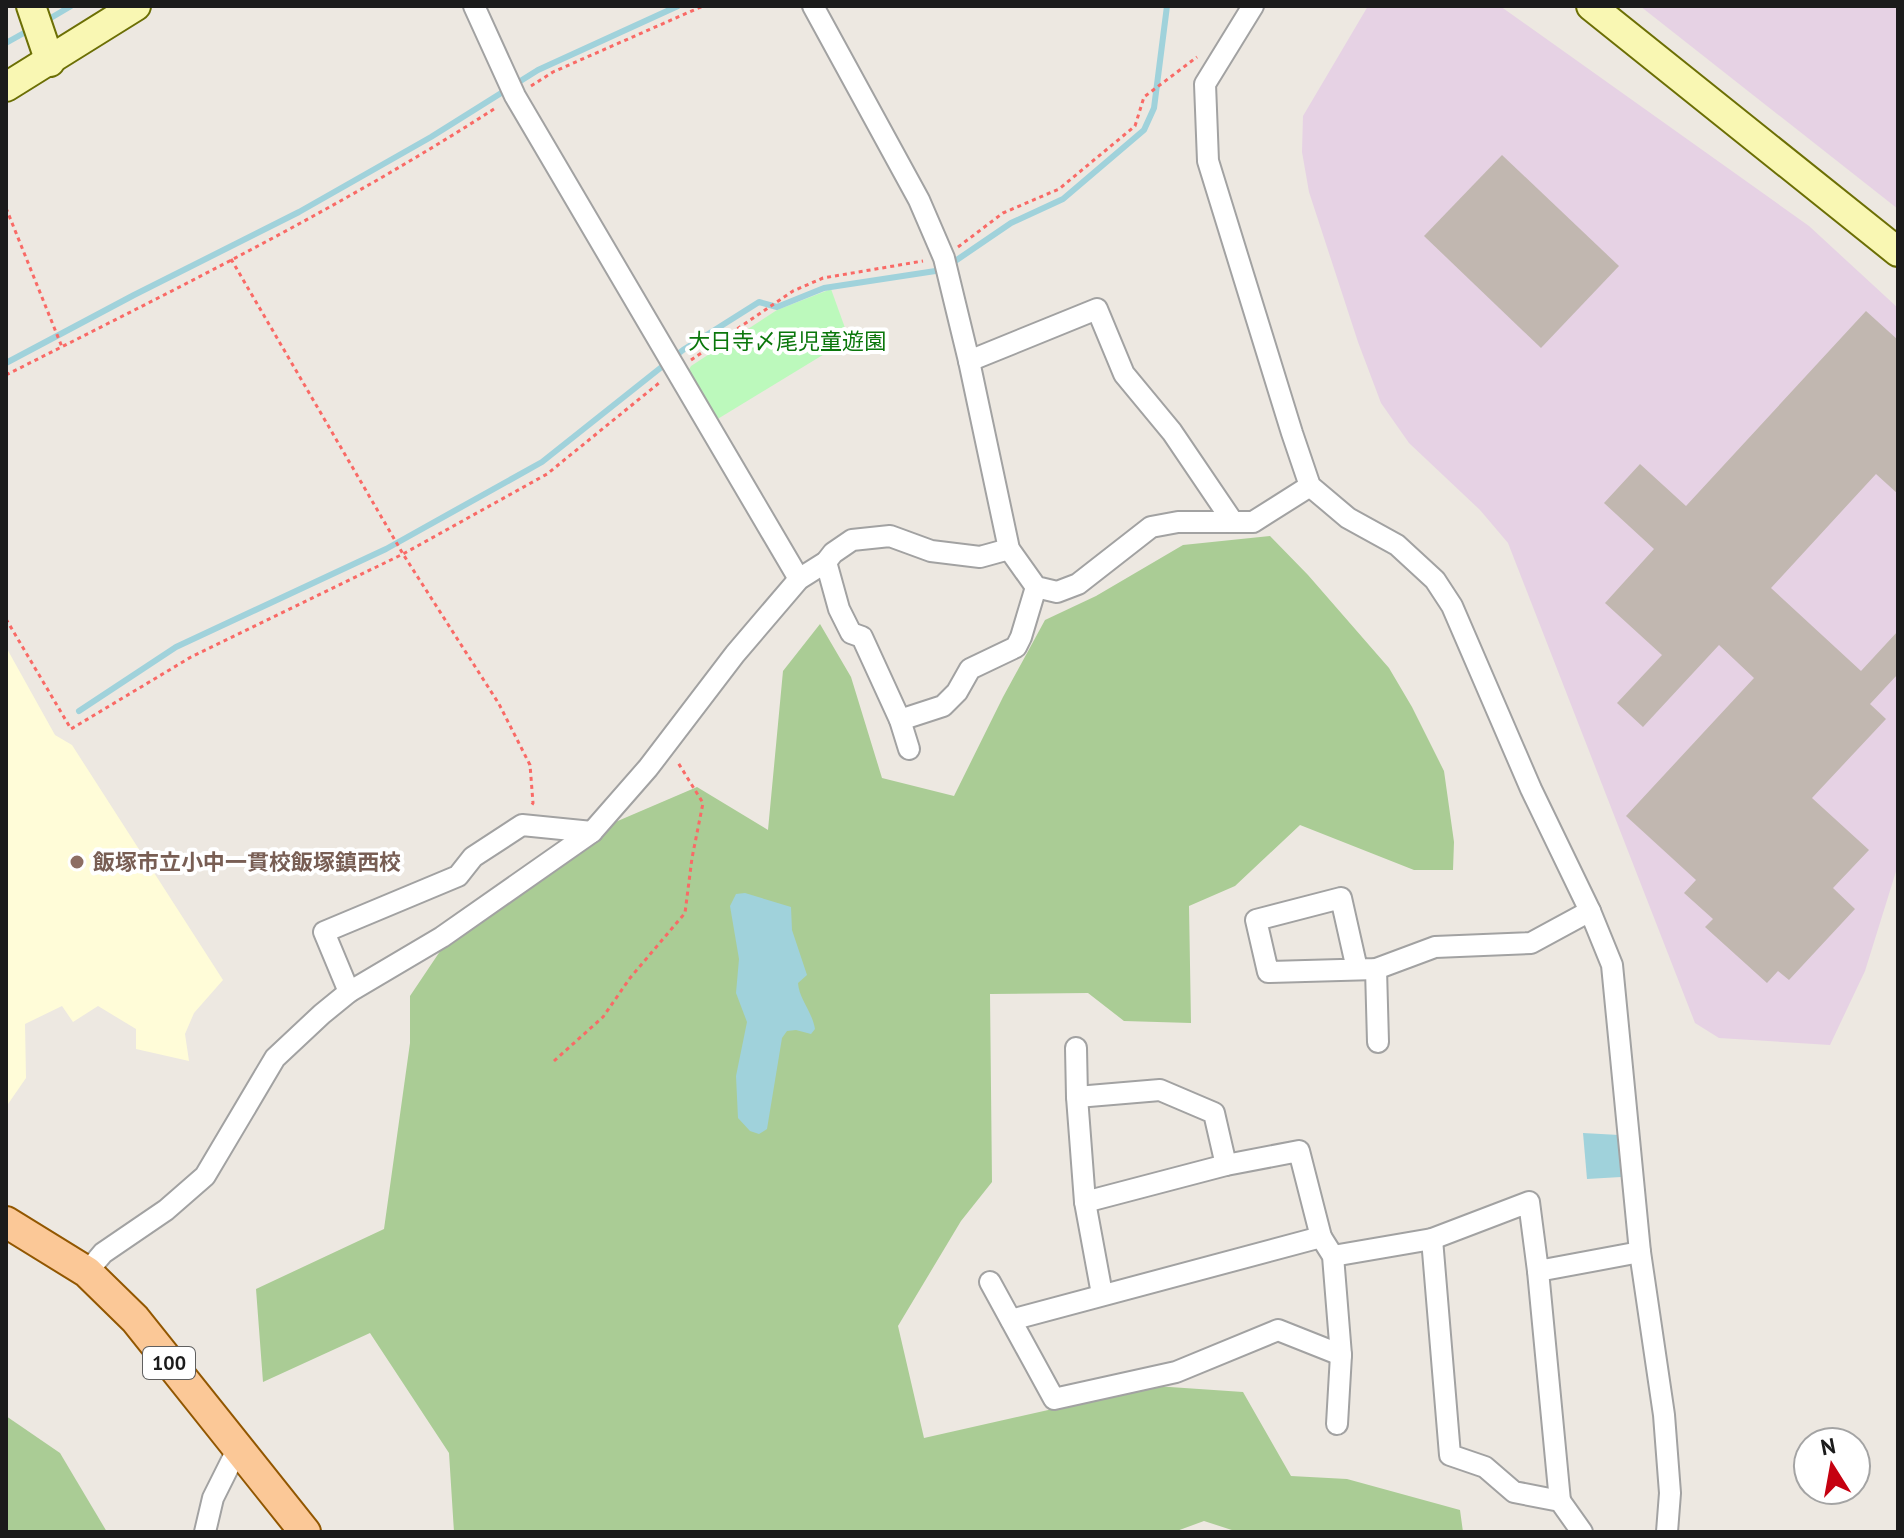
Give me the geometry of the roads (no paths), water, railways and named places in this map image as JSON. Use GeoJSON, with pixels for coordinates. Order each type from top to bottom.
{"type":"FeatureCollection","features":[{"type":"Feature","properties":{"kind":"main road","name":"100"},"geometry":{"type":"LineString","coordinates":[[6,1222],[87,1272],[135,1319],[305,1532]]}},
{"type":"Feature","properties":{"kind":"street"},"geometry":{"type":"LineString","coordinates":[[6,87],[38,29],[136,6]]}},
{"type":"Feature","properties":{"kind":"street"},"geometry":{"type":"LineString","coordinates":[[474,6],[515,96],[799,579]]}},
{"type":"Feature","properties":{"kind":"street"},"geometry":{"type":"LineString","coordinates":[[813,6],[919,200],[944,258],[1009,549],[1036,587],[1057,592],[1078,584],[1151,527],[1178,522],[1253,522],[1310,486]]}},
{"type":"Feature","properties":{"kind":"street"},"geometry":{"type":"LineString","coordinates":[[1253,6],[1205,84],[1208,161],[1310,486],[1348,518],[1397,545],[1435,580],[1452,606],[1612,965],[1640,1252],[1664,1415],[1670,1493],[1667,1532]]}},
{"type":"Feature","properties":{"kind":"street"},"geometry":{"type":"LineString","coordinates":[[1591,6],[1898,252]]}},
{"type":"Feature","properties":{"kind":"street"},"geometry":{"type":"LineString","coordinates":[[969,361],[1097,309],[1124,374],[1172,432],[1233,522]]}},
{"type":"Feature","properties":{"kind":"street"},"geometry":{"type":"LineString","coordinates":[[87,1272],[103,1253],[166,1210],[205,1176],[275,1058],[322,1014],[349,992],[442,937],[592,832],[799,579],[852,540],[890,536],[931,551],[980,557],[1009,549]]}},
{"type":"Feature","properties":{"kind":"street"},"geometry":{"type":"LineString","coordinates":[[826,562],[839,609],[851,633],[862,637],[900,720],[909,749]]}},
{"type":"Feature","properties":{"kind":"street"},"geometry":{"type":"LineString","coordinates":[[900,720],[943,706],[957,692],[970,669],[1016,647],[1036,587]]}},
{"type":"Feature","properties":{"kind":"street"},"geometry":{"type":"LineString","coordinates":[[349,992],[324,932],[458,876],[473,857],[522,825],[592,832]]}},
{"type":"Feature","properties":{"kind":"street"},"geometry":{"type":"LineString","coordinates":[[1378,1042],[1366,969],[1341,898],[1256,920],[1268,972],[1366,969],[1435,947],[1531,943],[1590,911]]}},
{"type":"Feature","properties":{"kind":"street"},"geometry":{"type":"LineString","coordinates":[[1076,1048],[1085,1202],[1102,1294]]}},
{"type":"Feature","properties":{"kind":"street"},"geometry":{"type":"LineString","coordinates":[[1077,1097],[1160,1090],[1214,1113],[1226,1165]]}},
{"type":"Feature","properties":{"kind":"street"},"geometry":{"type":"LineString","coordinates":[[1085,1202],[1226,1165],[1299,1151],[1321,1237],[1333,1256],[1341,1355],[1337,1424]]}},
{"type":"Feature","properties":{"kind":"street"},"geometry":{"type":"LineString","coordinates":[[1333,1256],[1432,1239],[1529,1202],[1560,1501],[1582,1532]]}},
{"type":"Feature","properties":{"kind":"street"},"geometry":{"type":"LineString","coordinates":[[1011,1320],[1321,1237]]}},
{"type":"Feature","properties":{"kind":"street"},"geometry":{"type":"LineString","coordinates":[[1432,1239],[1450,1455],[1485,1467],[1514,1492],[1560,1501]]}},
{"type":"Feature","properties":{"kind":"street"},"geometry":{"type":"LineString","coordinates":[[1538,1271],[1640,1252]]}},
{"type":"Feature","properties":{"kind":"street"},"geometry":{"type":"LineString","coordinates":[[990,1282],[1054,1399],[1176,1372],[1278,1330],[1341,1355]]}},
{"type":"Feature","properties":{"kind":"street"},"geometry":{"type":"LineString","coordinates":[[205,1532],[213,1498],[237,1450]]}},
{"type":"Feature","properties":{"kind":"water"},"geometry":{"type":"Polygon","coordinates":[[[745,893],[791,907],[792,930],[807,975],[798,983],[799,989],[815,1029],[811,1034],[787,1031],[782,1038],[767,1129],[759,1134],[750,1131],[738,1118],[736,1076],[747,1022],[736,993],[739,959],[730,906],[736,894],[745,893]]]}},
{"type":"Feature","properties":{"kind":"water"},"geometry":{"type":"Polygon","coordinates":[[[1583,1133],[1619,1135],[1621,1177],[1587,1179],[1583,1133]]]}},
{"type":"Feature","properties":{"kind":"waterway"},"geometry":{"type":"LineString","coordinates":[[44,22],[71,6]]}},
{"type":"Feature","properties":{"kind":"waterway"},"geometry":{"type":"LineString","coordinates":[[6,363],[299,212],[431,137],[538,70],[678,6]]}},
{"type":"Feature","properties":{"kind":"waterway"},"geometry":{"type":"LineString","coordinates":[[79,711],[176,647],[386,549],[542,462],[683,350],[759,302],[777,307],[824,288],[942,270],[1011,223],[1063,199],[1144,130],[1154,108],[1167,6]]}},
{"type":"Feature","properties":{"kind":"waterway"},"geometry":{"type":"LineString","coordinates":[[6,43],[31,29]]}},
{"type":"Feature","properties":{"kind":"place","name":"飯塚市立小中一貫校飯塚鎮西校"},"geometry":{"type":"Point","coordinates":[77,862]}},
{"type":"Feature","properties":{"kind":"park label","name":"大日寺〆尾児童遊園"},"geometry":{"type":"Point","coordinates":[787,341]}}]}
